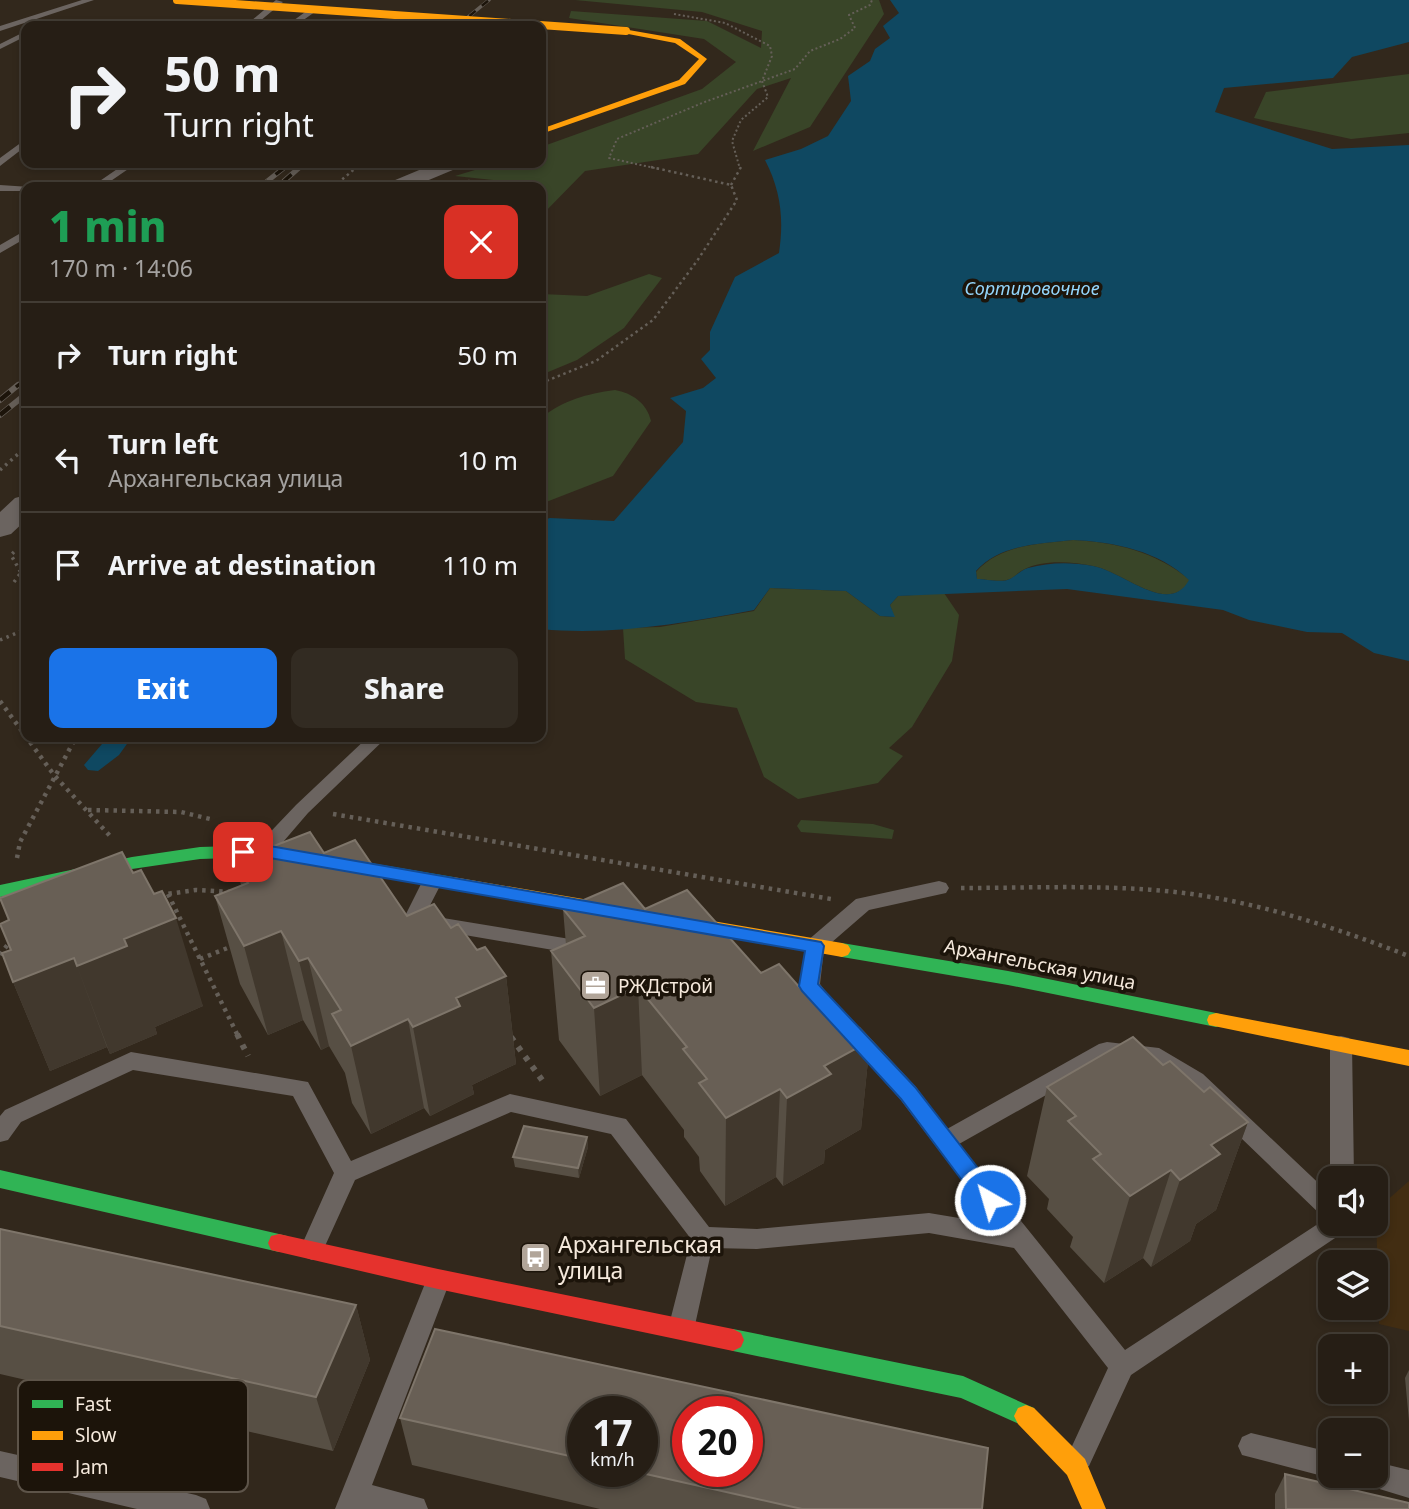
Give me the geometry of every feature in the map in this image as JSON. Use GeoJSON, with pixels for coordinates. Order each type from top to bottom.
{"type":"FeatureCollection","features":[{"type":"Feature","properties":{"kind":"street"},"geometry":{"type":"LineString","coordinates":[[177,0],[485,21]]}},
{"type":"Feature","properties":{"kind":"street"},"geometry":{"type":"LineString","coordinates":[[546,25],[661,35],[692,47],[703,59],[682,82],[546,130]]}},
{"type":"Feature","properties":{"kind":"street"},"geometry":{"type":"LineString","coordinates":[[414,182],[456,171]]}},
{"type":"Feature","properties":{"kind":"street"},"geometry":{"type":"LineString","coordinates":[[5,542],[21,513]]}},
{"type":"Feature","properties":{"kind":"street","name":"Архангельская улица"},"geometry":{"type":"LineString","coordinates":[[5,889],[132,863],[200,853],[264,851],[432,882],[1008,978],[1409,1058]]}},
{"type":"Feature","properties":{"kind":"street"},"geometry":{"type":"LineString","coordinates":[[0,1180],[439,1279],[963,1387],[1025,1415],[1076,1467],[1094,1509]]}},
{"type":"Feature","properties":{"kind":"lane"},"geometry":{"type":"LineString","coordinates":[[48,21],[90,0]]}},
{"type":"Feature","properties":{"kind":"lane"},"geometry":{"type":"LineString","coordinates":[[255,21],[281,0]]}},
{"type":"Feature","properties":{"kind":"lane"},"geometry":{"type":"LineString","coordinates":[[27,21],[77,6]]}},
{"type":"Feature","properties":{"kind":"lane"},"geometry":{"type":"LineString","coordinates":[[297,21],[315,9]]}},
{"type":"Feature","properties":{"kind":"lane"},"geometry":{"type":"LineString","coordinates":[[0,29],[21,23]]}},
{"type":"Feature","properties":{"kind":"lane"},"geometry":{"type":"LineString","coordinates":[[0,45],[21,36]]}},
{"type":"Feature","properties":{"kind":"lane"},"geometry":{"type":"LineString","coordinates":[[0,163],[21,146]]}},
{"type":"Feature","properties":{"kind":"lane"},"geometry":{"type":"LineString","coordinates":[[104,182],[124,168]]}},
{"type":"Feature","properties":{"kind":"lane"},"geometry":{"type":"LineString","coordinates":[[0,188],[21,188]]}},
{"type":"Feature","properties":{"kind":"lane"},"geometry":{"type":"LineString","coordinates":[[0,250],[21,236]]}},
{"type":"Feature","properties":{"kind":"lane"},"geometry":{"type":"LineString","coordinates":[[264,851],[302,809],[373,742]]}},
{"type":"Feature","properties":{"kind":"lane"},"geometry":{"type":"LineString","coordinates":[[279,878],[292,856]]}},
{"type":"Feature","properties":{"kind":"lane"},"geometry":{"type":"LineString","coordinates":[[432,882],[406,919],[606,952]]}},
{"type":"Feature","properties":{"kind":"lane"},"geometry":{"type":"LineString","coordinates":[[939,888],[863,904],[814,946],[802,985],[908,1093],[1122,1366]]}},
{"type":"Feature","properties":{"kind":"lane"},"geometry":{"type":"LineString","coordinates":[[1340,1044],[1342,1166]]}},
{"type":"Feature","properties":{"kind":"lane"},"geometry":{"type":"LineString","coordinates":[[944,1142],[1107,1050],[1151,1054],[1195,1080],[1318,1198]]}},
{"type":"Feature","properties":{"kind":"lane"},"geometry":{"type":"LineString","coordinates":[[0,1133],[13,1116],[131,1061],[300,1088],[346,1173]]}},
{"type":"Feature","properties":{"kind":"lane"},"geometry":{"type":"LineString","coordinates":[[311,1250],[346,1173],[510,1103],[618,1126],[703,1237]]}},
{"type":"Feature","properties":{"kind":"lane"},"geometry":{"type":"LineString","coordinates":[[703,1237],[757,1239],[929,1223],[1021,1239]]}},
{"type":"Feature","properties":{"kind":"lane"},"geometry":{"type":"LineString","coordinates":[[1076,1467],[1122,1366],[1319,1236]]}},
{"type":"Feature","properties":{"kind":"lane"},"geometry":{"type":"LineString","coordinates":[[681,1329],[703,1237]]}},
{"type":"Feature","properties":{"kind":"lane"},"geometry":{"type":"LineString","coordinates":[[414,1509],[353,1502],[439,1279]]}},
{"type":"Feature","properties":{"kind":"lane"},"geometry":{"type":"LineString","coordinates":[[1251,1446],[1318,1462]]}},
{"type":"Feature","properties":{"kind":"lane"},"geometry":{"type":"LineString","coordinates":[[0,1464],[18,1468]]}},
{"type":"Feature","properties":{"kind":"lane"},"geometry":{"type":"LineString","coordinates":[[1388,1479],[1409,1484]]}},
{"type":"Feature","properties":{"kind":"lane"},"geometry":{"type":"LineString","coordinates":[[122,1492],[196,1509]]}},
{"type":"Feature","properties":{"kind":"path"},"geometry":{"type":"LineString","coordinates":[[731,185],[609,158],[617,139],[795,69],[811,49],[849,36],[855,28],[849,15],[870,5],[872,0]]}},
{"type":"Feature","properties":{"kind":"path"},"geometry":{"type":"LineString","coordinates":[[731,185],[741,167],[732,141],[741,120],[768,97],[762,81]]}},
{"type":"Feature","properties":{"kind":"path"},"geometry":{"type":"LineString","coordinates":[[339,182],[356,168]]}},
{"type":"Feature","properties":{"kind":"path"},"geometry":{"type":"LineString","coordinates":[[456,171],[486,182]]}},
{"type":"Feature","properties":{"kind":"path"},"geometry":{"type":"LineString","coordinates":[[546,381],[596,361],[653,320],[697,261],[737,200],[731,185]]}},
{"type":"Feature","properties":{"kind":"path"},"geometry":{"type":"LineString","coordinates":[[0,470],[21,451]]}},
{"type":"Feature","properties":{"kind":"path"},"geometry":{"type":"LineString","coordinates":[[5,542],[20,571],[14,582]]}},
{"type":"Feature","properties":{"kind":"path"},"geometry":{"type":"LineString","coordinates":[[0,640],[21,631]]}},
{"type":"Feature","properties":{"kind":"path"},"geometry":{"type":"LineString","coordinates":[[0,701],[21,730]]}},
{"type":"Feature","properties":{"kind":"path"},"geometry":{"type":"LineString","coordinates":[[30,742],[54,775],[88,810],[132,863]]}},
{"type":"Feature","properties":{"kind":"path"},"geometry":{"type":"LineString","coordinates":[[5,889],[20,842],[73,742]]}},
{"type":"Feature","properties":{"kind":"path"},"geometry":{"type":"LineString","coordinates":[[302,809],[863,904]]}},
{"type":"Feature","properties":{"kind":"path"},"geometry":{"type":"LineString","coordinates":[[88,810],[181,812],[213,820]]}},
{"type":"Feature","properties":{"kind":"path"},"geometry":{"type":"LineString","coordinates":[[939,888],[1110,887],[1215,898],[1309,922],[1409,956]]}},
{"type":"Feature","properties":{"kind":"path"},"geometry":{"type":"LineString","coordinates":[[155,895],[196,890],[240,894]]}},
{"type":"Feature","properties":{"kind":"path"},"geometry":{"type":"LineString","coordinates":[[168,894],[261,1082]]}},
{"type":"Feature","properties":{"kind":"path"},"geometry":{"type":"LineString","coordinates":[[0,956],[15,933]]}},
{"type":"Feature","properties":{"kind":"path"},"geometry":{"type":"LineString","coordinates":[[200,959],[242,942]]}},
{"type":"Feature","properties":{"kind":"path"},"geometry":{"type":"LineString","coordinates":[[510,1036],[567,1115]]}},
{"type":"Feature","properties":{"kind":"shaded area"},"geometry":{"type":"Polygon","coordinates":[[[1409,1181],[1409,1331],[1379,1324],[1379,1320],[1388,1320],[1388,1250],[1377,1250],[1377,1236],[1388,1236],[1388,1199],[1409,1181]]]}},
{"type":"Feature","properties":{"kind":"green space"},"geometry":{"type":"Polygon","coordinates":[[[575,0],[879,0],[884,14],[810,127],[753,151],[791,78],[757,89],[698,154],[585,171],[546,211],[546,182],[513,182],[455,176],[481,168],[546,168],[546,145],[702,89],[736,62],[704,39],[569,18],[571,11],[707,21],[761,48],[762,31],[702,12],[575,0]]]}},
{"type":"Feature","properties":{"kind":"green space"},"geometry":{"type":"Polygon","coordinates":[[[1409,74],[1409,133],[1351,139],[1254,118],[1266,92],[1409,74]]]}},
{"type":"Feature","properties":{"kind":"green space"},"geometry":{"type":"Polygon","coordinates":[[[649,274],[662,278],[624,328],[577,360],[546,373],[546,294],[587,296],[649,274]]]}},
{"type":"Feature","properties":{"kind":"green space"},"geometry":{"type":"Polygon","coordinates":[[[615,390],[627,394],[638,400],[646,409],[651,421],[613,476],[546,502],[546,415],[576,399],[615,390]]]}},
{"type":"Feature","properties":{"kind":"green space"},"geometry":{"type":"Polygon","coordinates":[[[1073,540],[1105,543],[1135,550],[1163,562],[1190,580],[1181,590],[1170,594],[1158,593],[1093,566],[1058,562],[1039,564],[1006,580],[977,579],[976,572],[986,563],[1009,551],[1034,544],[1073,540]]]}},
{"type":"Feature","properties":{"kind":"green space"},"geometry":{"type":"Polygon","coordinates":[[[770,588],[846,591],[880,616],[894,617],[890,605],[898,596],[944,593],[959,615],[952,661],[912,727],[889,748],[903,756],[878,783],[798,799],[764,777],[737,708],[696,702],[625,659],[623,628],[660,627],[754,611],[770,588]]]}},
{"type":"Feature","properties":{"kind":"green space"},"geometry":{"type":"Polygon","coordinates":[[[801,820],[873,824],[894,830],[892,839],[801,832],[797,826],[801,820]]]}},
{"type":"Feature","properties":{"kind":"water","name":"Сортировочное"},"geometry":{"type":"Polygon","coordinates":[[[890,0],[1409,0],[1409,42],[1352,57],[1333,78],[1224,88],[1215,112],[1332,149],[1409,145],[1409,661],[1374,653],[1342,633],[1307,632],[1249,620],[1223,610],[1067,589],[898,596],[890,605],[895,617],[880,616],[846,591],[770,588],[754,610],[728,615],[621,629],[546,629],[546,519],[614,521],[683,442],[686,411],[670,398],[703,388],[716,378],[701,359],[710,350],[710,332],[735,277],[779,253],[780,205],[775,183],[765,160],[801,149],[828,136],[851,101],[848,76],[870,61],[875,49],[890,38],[883,26],[899,13],[890,0]],[[1073,540],[1008,550],[996,555],[976,571],[977,579],[1007,580],[1028,568],[1060,563],[1093,566],[1158,593],[1170,594],[1180,590],[1189,580],[1150,555],[1120,546],[1073,540]]]}},
{"type":"Feature","properties":{"kind":"water"},"geometry":{"type":"Polygon","coordinates":[[[104,742],[128,742],[119,755],[98,771],[88,770],[84,765],[104,742]]]}},
{"type":"Feature","properties":{"kind":"building"},"geometry":{"type":"Polygon","coordinates":[[[310,832],[324,853],[355,840],[407,916],[434,904],[451,928],[458,924],[477,950],[485,947],[506,976],[456,998],[460,1006],[413,1027],[408,1019],[351,1046],[332,1014],[341,1010],[308,958],[299,961],[281,931],[244,946],[215,896],[248,883],[235,861],[310,832]]]}},
{"type":"Feature","properties":{"kind":"building"},"geometry":{"type":"Polygon","coordinates":[[[122,852],[133,873],[141,870],[154,894],[162,891],[176,918],[124,939],[127,946],[77,966],[74,958],[13,982],[2,953],[11,950],[0,924],[9,920],[0,898],[122,852]]]}},
{"type":"Feature","properties":{"kind":"building"},"geometry":{"type":"Polygon","coordinates":[[[623,883],[645,909],[687,890],[761,973],[779,964],[801,989],[809,985],[834,1013],[842,1010],[870,1041],[824,1066],[831,1074],[787,1098],[780,1089],[726,1118],[699,1083],[707,1079],[683,1049],[687,1047],[638,987],[594,1008],[551,951],[585,936],[563,909],[623,883]]]}},
{"type":"Feature","properties":{"kind":"building"},"geometry":{"type":"Polygon","coordinates":[[[1133,1037],[1163,1065],[1170,1061],[1204,1092],[1210,1087],[1248,1122],[1211,1145],[1220,1154],[1180,1180],[1171,1170],[1130,1196],[1093,1159],[1101,1154],[1068,1121],[1076,1116],[1047,1087],[1133,1037]]]}},
{"type":"Feature","properties":{"kind":"building"},"geometry":{"type":"Polygon","coordinates":[[[524,1126],[587,1137],[578,1168],[513,1157],[524,1126]]]}},
{"type":"Feature","properties":{"kind":"building"},"geometry":{"type":"Polygon","coordinates":[[[0,1229],[356,1305],[316,1397],[0,1326],[0,1229]]]}},
{"type":"Feature","properties":{"kind":"building"},"geometry":{"type":"Polygon","coordinates":[[[435,1329],[746,1396],[672,1396],[672,1480],[658,1477],[658,1396],[567,1396],[567,1455],[400,1418],[435,1329]]]}},
{"type":"Feature","properties":{"kind":"building"},"geometry":{"type":"Polygon","coordinates":[[[763,1400],[988,1448],[982,1509],[802,1509],[704,1487],[763,1487],[763,1400]]]}},
{"type":"Feature","properties":{"kind":"building"},"geometry":{"type":"Polygon","coordinates":[[[1285,1474],[1318,1482],[1318,1488],[1345,1488],[1409,1503],[1409,1509],[1286,1509],[1285,1474]]]}},
{"type":"Feature","properties":{"kind":"railway"},"geometry":{"type":"LineString","coordinates":[[463,21],[489,0]]}},
{"type":"Feature","properties":{"kind":"railway"},"geometry":{"type":"LineString","coordinates":[[266,182],[284,168]]}},
{"type":"Feature","properties":{"kind":"railway"},"geometry":{"type":"LineString","coordinates":[[284,181],[299,168]]}},
{"type":"Feature","properties":{"kind":"railway"},"geometry":{"type":"LineString","coordinates":[[16,387],[21,383]]}},
{"type":"Feature","properties":{"kind":"railway"},"geometry":{"type":"LineString","coordinates":[[0,400],[18,385]]}},
{"type":"Feature","properties":{"kind":"railway"},"geometry":{"type":"LineString","coordinates":[[0,415],[21,398]]}},
{"type":"Feature","properties":{"kind":"traffic: fast"},"geometry":{"type":"LineString","coordinates":[[0,891],[132,863],[200,853],[264,851],[453,883]]}},
{"type":"Feature","properties":{"kind":"traffic: fast"},"geometry":{"type":"LineString","coordinates":[[842,950],[1008,978],[1216,1020]]}},
{"type":"Feature","properties":{"kind":"traffic: fast"},"geometry":{"type":"LineString","coordinates":[[0,1179],[279,1243]]}},
{"type":"Feature","properties":{"kind":"traffic: fast"},"geometry":{"type":"LineString","coordinates":[[733,1340],[963,1387],[1026,1416]]}},
{"type":"Feature","properties":{"kind":"traffic: slow"},"geometry":{"type":"LineString","coordinates":[[177,0],[481,21]]}},
{"type":"Feature","properties":{"kind":"traffic: slow"},"geometry":{"type":"LineString","coordinates":[[546,25],[626,31]]}},
{"type":"Feature","properties":{"kind":"traffic: slow"},"geometry":{"type":"LineString","coordinates":[[546,130],[682,82],[703,59],[677,41],[626,31]]}},
{"type":"Feature","properties":{"kind":"traffic: slow"},"geometry":{"type":"LineString","coordinates":[[453,883],[842,950]]}},
{"type":"Feature","properties":{"kind":"traffic: slow"},"geometry":{"type":"LineString","coordinates":[[1216,1020],[1409,1058]]}},
{"type":"Feature","properties":{"kind":"traffic: slow"},"geometry":{"type":"LineString","coordinates":[[1026,1416],[1076,1467],[1094,1509]]}},
{"type":"Feature","properties":{"kind":"traffic: jam"},"geometry":{"type":"LineString","coordinates":[[279,1243],[733,1340]]}},
{"type":"Feature","properties":{"kind":"place","name":"РЖДстрой"},"geometry":{"type":"Point","coordinates":[595,986]}},
{"type":"Feature","properties":{"kind":"place","name":"Архангельская улица"},"geometry":{"type":"Point","coordinates":[535,1258]}},
{"type":"Feature","properties":{"kind":"route"},"geometry":{"type":"LineString","coordinates":[[243,852],[264,851],[814,946],[809,986],[908,1093],[990,1200]]}}]}
